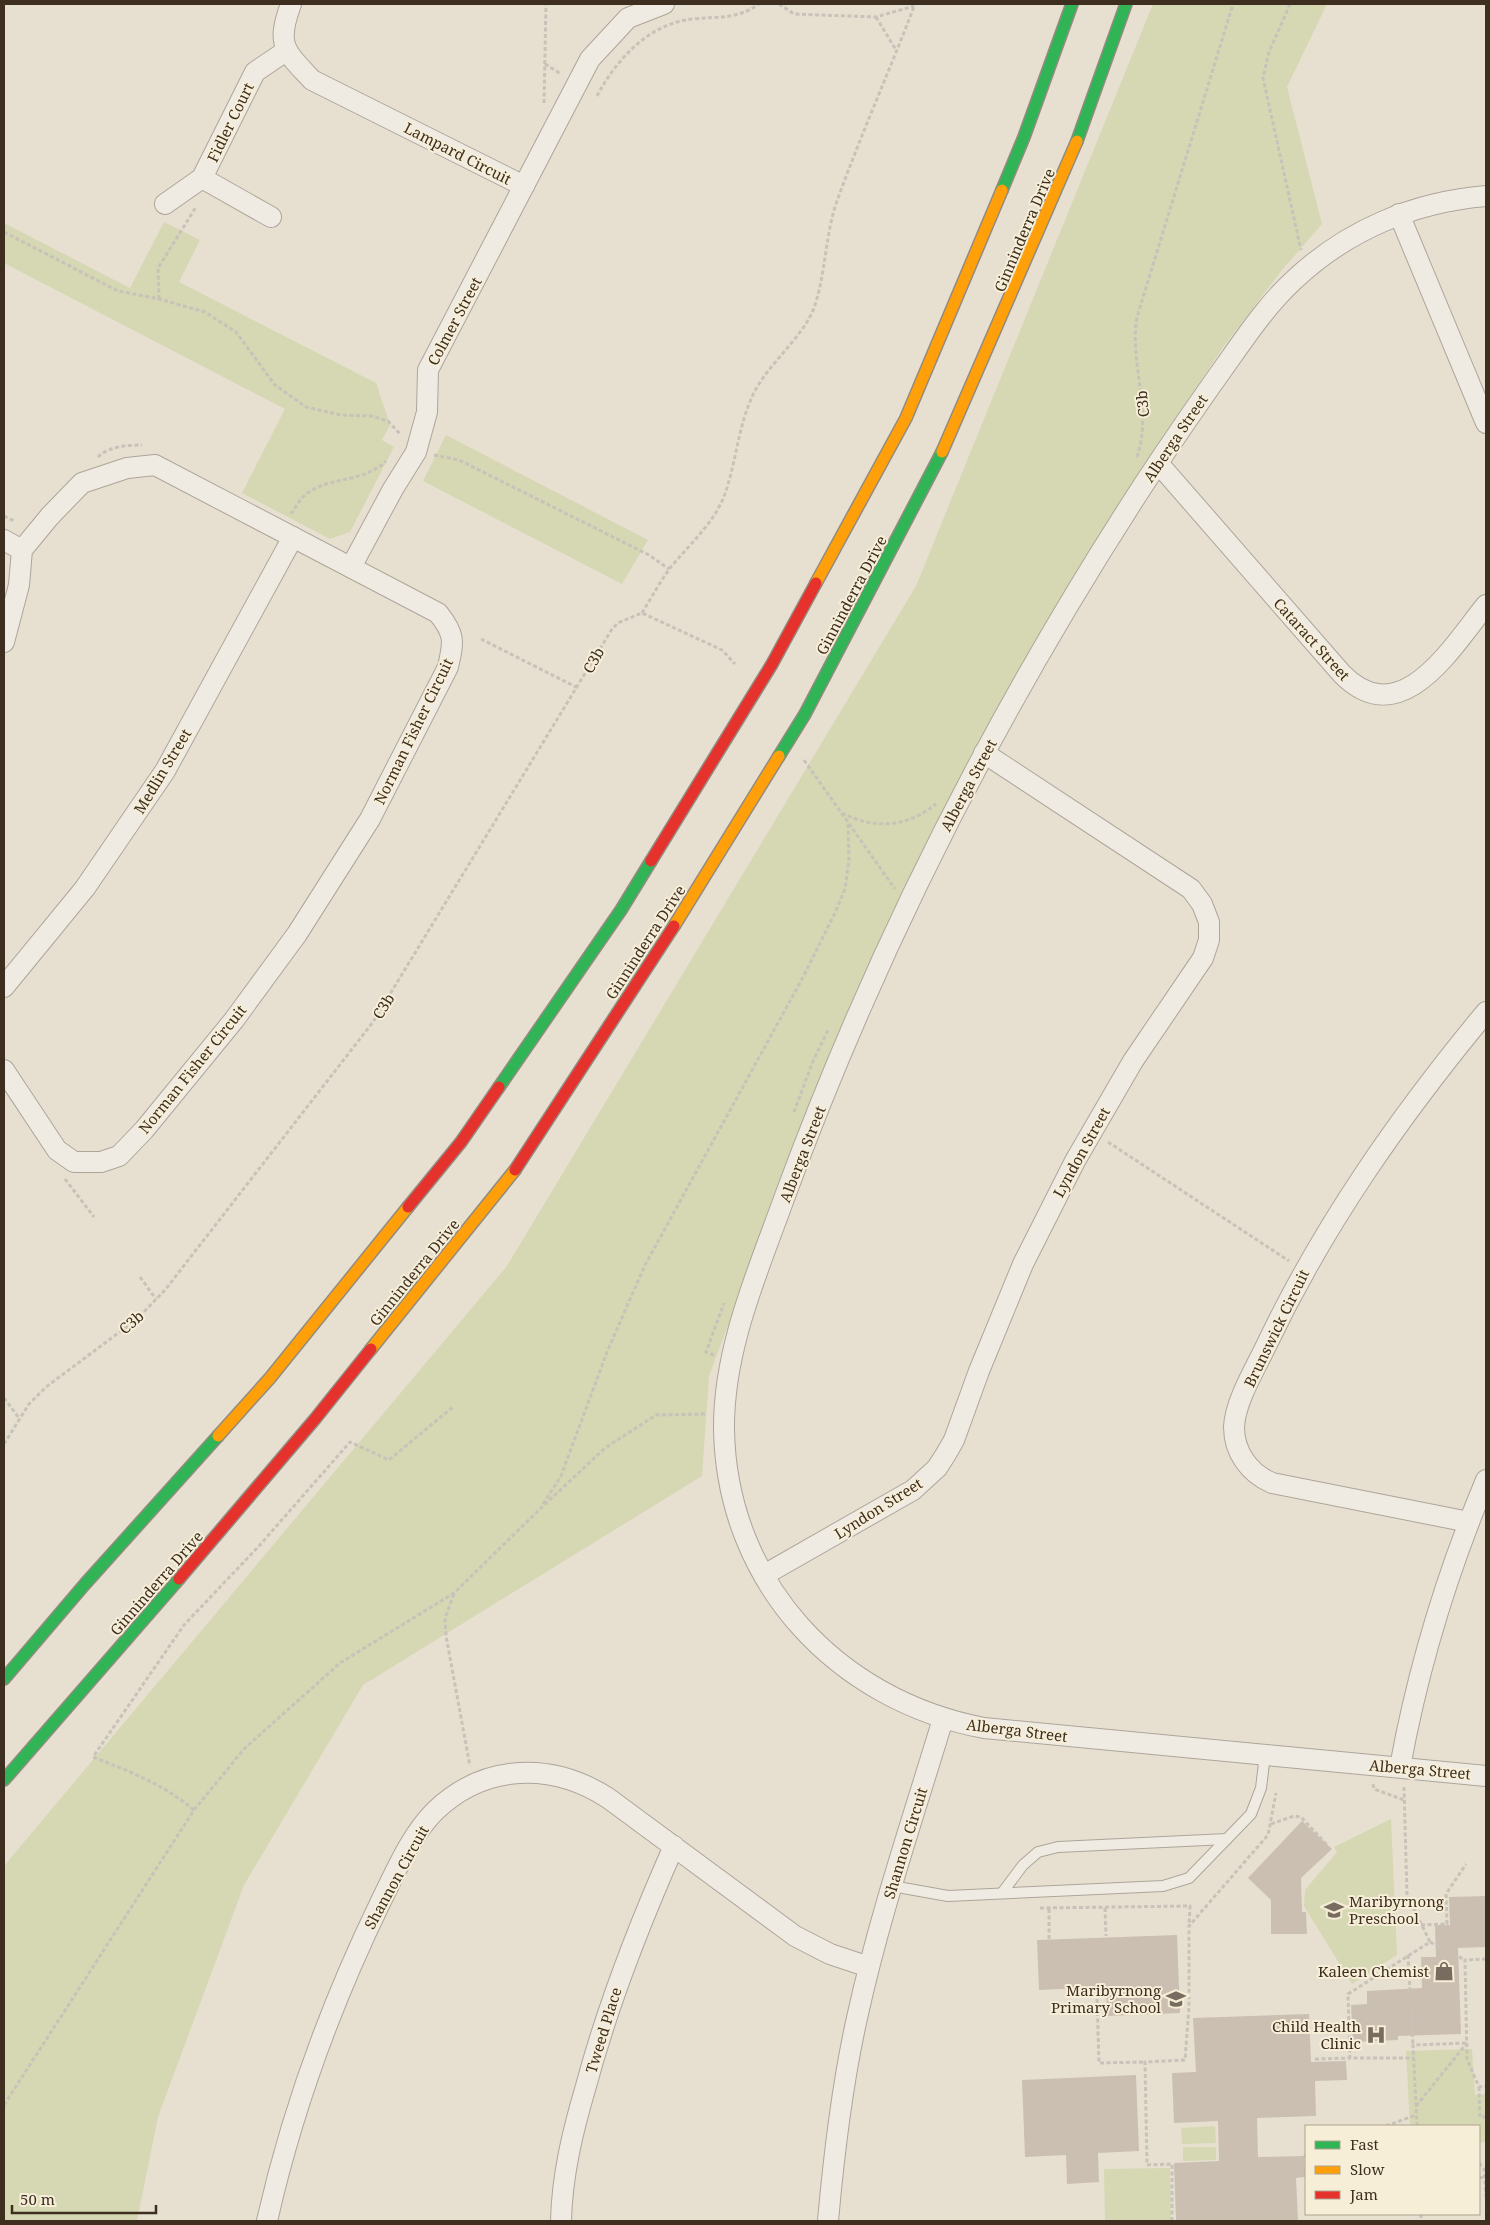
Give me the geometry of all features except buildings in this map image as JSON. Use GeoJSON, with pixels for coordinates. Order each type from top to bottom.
{"type":"FeatureCollection","features":[{"type":"Feature","properties":{"kind":"main road"},"geometry":{"type":"LineString","coordinates":[[4,1679],[85,1584],[270,1378],[436,1173],[460,1142],[621,910],[772,664],[906,418],[1024,137],[1072,4]]}},
{"type":"Feature","properties":{"kind":"main road","name":"Ginninderra Drive"},"geometry":{"type":"LineString","coordinates":[[4,1780],[133,1633],[315,1419],[508,1178],[664,942],[805,714],[948,441],[1072,155],[1126,4]]}},
{"type":"Feature","properties":{"kind":"street"},"geometry":{"type":"LineString","coordinates":[[286,51],[283,26],[291,4]]}},
{"type":"Feature","properties":{"kind":"street","name":"Lampard Circuit"},"geometry":{"type":"LineString","coordinates":[[286,51],[312,80],[524,186],[590,59],[628,18],[664,4]]}},
{"type":"Feature","properties":{"kind":"street","name":"Fidler Court"},"geometry":{"type":"LineString","coordinates":[[165,204],[202,178],[255,72],[286,51]]}},
{"type":"Feature","properties":{"kind":"street","name":"Fidler Court"},"geometry":{"type":"LineString","coordinates":[[202,178],[271,216]]}},
{"type":"Feature","properties":{"kind":"street","name":"Colmer Street"},"geometry":{"type":"LineString","coordinates":[[350,567],[393,489],[416,452],[428,412],[428,370],[524,186]]}},
{"type":"Feature","properties":{"kind":"street","name":"Alberga Street"},"geometry":{"type":"LineString","coordinates":[[1486,196],[1444,202],[1399,214],[1352,236],[1310,265],[1291,282],[1258,321],[1158,463],[1068,606],[984,753],[904,913],[832,1076],[768,1244],[732,1353],[725,1413],[726,1454],[733,1496],[743,1529],[764,1575],[793,1618],[811,1638],[850,1672],[894,1700],[943,1719],[998,1730],[1266,1755],[1402,1774],[1486,1776]]}},
{"type":"Feature","properties":{"kind":"street"},"geometry":{"type":"LineString","coordinates":[[1399,214],[1486,423]]}},
{"type":"Feature","properties":{"kind":"street","name":"Cataract Street"},"geometry":{"type":"LineString","coordinates":[[1158,463],[1342,674],[1357,687],[1366,691],[1395,693],[1405,690],[1422,680],[1486,605]]}},
{"type":"Feature","properties":{"kind":"street","name":"Norman Fisher Circuit"},"geometry":{"type":"LineString","coordinates":[[4,1070],[57,1150],[74,1162],[101,1162],[119,1156],[144,1130],[228,1027],[297,934],[370,819],[448,667],[454,644],[450,628],[438,613],[155,465],[127,468],[82,483],[50,516],[22,550]]}},
{"type":"Feature","properties":{"kind":"street","name":"Medlin Street"},"geometry":{"type":"LineString","coordinates":[[4,986],[85,888],[166,771],[293,537]]}},
{"type":"Feature","properties":{"kind":"street"},"geometry":{"type":"LineString","coordinates":[[4,540],[22,550],[19,585],[4,642]]}},
{"type":"Feature","properties":{"kind":"street","name":"Lyndon Street"},"geometry":{"type":"LineString","coordinates":[[764,1575],[900,1499],[937,1468],[954,1440],[979,1371],[1023,1264],[1092,1131],[1133,1061],[1203,958],[1209,940],[1206,913],[1197,896],[1183,884],[984,753]]}},
{"type":"Feature","properties":{"kind":"street","name":"Brunswick Circuit"},"geometry":{"type":"LineString","coordinates":[[1469,1522],[1281,1485],[1264,1479],[1244,1461],[1239,1452],[1234,1434],[1238,1406],[1279,1318],[1334,1218],[1393,1130],[1424,1088],[1486,1012]]}},
{"type":"Feature","properties":{"kind":"street"},"geometry":{"type":"LineString","coordinates":[[1402,1774],[1409,1717],[1435,1618],[1486,1480]]}},
{"type":"Feature","properties":{"kind":"street","name":"Shannon Circuit"},"geometry":{"type":"LineString","coordinates":[[828,2221],[832,2174],[847,2070],[869,1967],[943,1719]]}},
{"type":"Feature","properties":{"kind":"street","name":"Shannon Circuit"},"geometry":{"type":"LineString","coordinates":[[267,2221],[304,2089],[335,2004],[364,1937],[392,1880],[423,1825],[447,1800],[477,1783],[502,1775],[528,1772],[545,1773],[578,1781],[608,1798],[795,1936],[830,1954],[869,1967]]}},
{"type":"Feature","properties":{"kind":"street","name":"Tweed Place"},"geometry":{"type":"LineString","coordinates":[[561,2221],[569,2154],[596,2049],[631,1946],[674,1846]]}},
{"type":"Feature","properties":{"kind":"lane"},"geometry":{"type":"LineString","coordinates":[[892,1886],[948,1896],[1163,1886],[1189,1878],[1251,1814],[1261,1788],[1266,1755]]}},
{"type":"Feature","properties":{"kind":"lane"},"geometry":{"type":"LineString","coordinates":[[1002,1893],[1022,1865],[1038,1852],[1058,1847],[1227,1839]]}},
{"type":"Feature","properties":{"kind":"path"},"geometry":{"type":"LineString","coordinates":[[544,104],[546,4]]}},
{"type":"Feature","properties":{"kind":"path"},"geometry":{"type":"LineString","coordinates":[[597,96],[619,60],[651,34],[670,25],[690,19],[740,15],[759,4]]}},
{"type":"Feature","properties":{"kind":"path"},"geometry":{"type":"LineString","coordinates":[[779,4],[794,14],[876,17],[914,5]]}},
{"type":"Feature","properties":{"kind":"path","name":"C3b"},"geometry":{"type":"LineString","coordinates":[[1136,461],[1144,426],[1135,341],[1137,316],[1233,4]]}},
{"type":"Feature","properties":{"kind":"path"},"geometry":{"type":"LineString","coordinates":[[1290,4],[1269,52],[1263,78],[1298,240],[1302,255],[1310,265]]}},
{"type":"Feature","properties":{"kind":"path"},"geometry":{"type":"LineString","coordinates":[[735,664],[722,650],[642,613],[669,569],[708,526],[722,500],[733,467],[737,442],[752,397],[772,363],[794,339],[813,310],[819,290],[836,203],[914,5]]}},
{"type":"Feature","properties":{"kind":"path"},"geometry":{"type":"LineString","coordinates":[[876,17],[896,50]]}},
{"type":"Feature","properties":{"kind":"path"},"geometry":{"type":"LineString","coordinates":[[159,299],[158,268],[196,206]]}},
{"type":"Feature","properties":{"kind":"path"},"geometry":{"type":"LineString","coordinates":[[4,232],[118,291],[159,299],[204,312],[236,332],[275,386],[306,407],[341,415],[371,416],[388,420],[416,452],[459,460],[649,555],[669,569]]}},
{"type":"Feature","properties":{"kind":"path","name":"C3b"},"geometry":{"type":"LineString","coordinates":[[4,1444],[29,1404],[46,1387],[137,1319],[165,1290],[373,1022],[578,688],[612,629],[618,623],[642,613]]}},
{"type":"Feature","properties":{"kind":"path"},"geometry":{"type":"LineString","coordinates":[[481,639],[578,688]]}},
{"type":"Feature","properties":{"kind":"path"},"geometry":{"type":"LineString","coordinates":[[804,760],[896,891],[904,913]]}},
{"type":"Feature","properties":{"kind":"path"},"geometry":{"type":"LineString","coordinates":[[842,813],[865,823],[891,825],[916,818],[941,798]]}},
{"type":"Feature","properties":{"kind":"path"},"geometry":{"type":"LineString","coordinates":[[540,1509],[561,1476],[607,1352],[645,1265],[801,981],[835,914],[845,889],[849,860],[848,822]]}},
{"type":"Feature","properties":{"kind":"path"},"geometry":{"type":"LineString","coordinates":[[1092,1131],[1304,1271]]}},
{"type":"Feature","properties":{"kind":"path"},"geometry":{"type":"LineString","coordinates":[[140,1278],[156,1299]]}},
{"type":"Feature","properties":{"kind":"path"},"geometry":{"type":"LineString","coordinates":[[4,1398],[19,1418]]}},
{"type":"Feature","properties":{"kind":"path"},"geometry":{"type":"LineString","coordinates":[[194,1810],[174,1793],[147,1779],[94,1757],[184,1625],[260,1546],[350,1442],[389,1460],[454,1406]]}},
{"type":"Feature","properties":{"kind":"path"},"geometry":{"type":"LineString","coordinates":[[4,2105],[194,1810],[244,1749],[340,1663],[454,1593],[605,1448],[656,1415],[725,1413]]}},
{"type":"Feature","properties":{"kind":"path"},"geometry":{"type":"LineString","coordinates":[[454,1593],[445,1618],[446,1636],[471,1772],[477,1783]]}},
{"type":"Feature","properties":{"kind":"path"},"geometry":{"type":"LineString","coordinates":[[1402,1774],[1407,1895],[1430,1942],[1465,1960],[1486,1959]]}},
{"type":"Feature","properties":{"kind":"path"},"geometry":{"type":"LineString","coordinates":[[1189,1926],[1258,1848],[1268,1834],[1279,1777],[1262,1776]]}},
{"type":"Feature","properties":{"kind":"path"},"geometry":{"type":"LineString","coordinates":[[1270,1824],[1294,1816],[1301,1818],[1328,1846]]}},
{"type":"Feature","properties":{"kind":"path"},"geometry":{"type":"LineString","coordinates":[[1421,1925],[1447,1924],[1446,1894],[1466,1864]]}},
{"type":"Feature","properties":{"kind":"path"},"geometry":{"type":"LineString","coordinates":[[1034,1907],[1049,1909],[1190,1906],[1189,2007],[1185,2060],[1099,2064],[1097,1999]]}},
{"type":"Feature","properties":{"kind":"path"},"geometry":{"type":"LineString","coordinates":[[1105,1908],[1106,1936]]}},
{"type":"Feature","properties":{"kind":"path"},"geometry":{"type":"LineString","coordinates":[[1049,1909],[1049,1940]]}},
{"type":"Feature","properties":{"kind":"path"},"geometry":{"type":"LineString","coordinates":[[1350,2058],[1348,1994],[1430,1942]]}},
{"type":"Feature","properties":{"kind":"path"},"geometry":{"type":"LineString","coordinates":[[1408,1955],[1417,2125]]}},
{"type":"Feature","properties":{"kind":"path"},"geometry":{"type":"LineString","coordinates":[[1465,1960],[1467,2059],[1479,2087],[1480,2117],[1486,2117]]}},
{"type":"Feature","properties":{"kind":"path"},"geometry":{"type":"LineString","coordinates":[[1413,2045],[1467,2043]]}},
{"type":"Feature","properties":{"kind":"path"},"geometry":{"type":"LineString","coordinates":[[1416,2106],[1467,2043]]}},
{"type":"Feature","properties":{"kind":"path"},"geometry":{"type":"LineString","coordinates":[[1315,2059],[1414,2058]]}},
{"type":"Feature","properties":{"kind":"path"},"geometry":{"type":"LineString","coordinates":[[1145,2062],[1147,2165],[1172,2164],[1172,2221]]}},
{"type":"Feature","properties":{"kind":"path"},"geometry":{"type":"LineString","coordinates":[[1479,2087],[1486,2086]]}},
{"type":"Feature","properties":{"kind":"path"},"geometry":{"type":"LineString","coordinates":[[1389,2125],[1416,2116]]}},
{"type":"Feature","properties":{"kind":"path"},"geometry":{"type":"LineString","coordinates":[[1480,2164],[1484,2169],[1486,2197]]}},
{"type":"Feature","properties":{"kind":"path"},"geometry":{"type":"LineString","coordinates":[[1484,2169],[1486,2165]]}},
{"type":"Feature","properties":{"kind":"path"},"geometry":{"type":"LineString","coordinates":[[1480,2178],[1485,2177]]}},
{"type":"Feature","properties":{"kind":"green space"},"geometry":{"type":"Polygon","coordinates":[[[1153,4],[1327,4],[1287,87],[1322,224],[1282,270],[1224,346],[1141,469],[1012,683],[725,1333],[709,1376],[702,1476],[363,1685],[244,1885],[158,2117],[137,2221],[4,2221],[4,1866],[507,1266],[916,586],[1153,4]]]}},
{"type":"Feature","properties":{"kind":"green space"},"geometry":{"type":"Polygon","coordinates":[[[164,222],[200,240],[179,282],[376,383],[390,425],[382,440],[394,447],[350,532],[330,539],[242,493],[285,409],[4,263],[4,223],[130,288],[164,222]]]}},
{"type":"Feature","properties":{"kind":"green space"},"geometry":{"type":"Polygon","coordinates":[[[446,435],[648,540],[622,584],[423,481],[446,435]]]}},
{"type":"Feature","properties":{"kind":"green space","name":"Maribyrnong Preschool"},"geometry":{"type":"Polygon","coordinates":[[[1391,1819],[1397,1955],[1352,1984],[1304,1906],[1305,1890],[1337,1852],[1334,1847],[1391,1819]]]}},
{"type":"Feature","properties":{"kind":"green space"},"geometry":{"type":"Polygon","coordinates":[[[1472,2049],[1475,2095],[1486,2094],[1486,2142],[1480,2143],[1480,2125],[1410,2125],[1406,2051],[1472,2049]]]}},
{"type":"Feature","properties":{"kind":"green space"},"geometry":{"type":"Polygon","coordinates":[[[1215,2126],[1216,2143],[1182,2144],[1181,2128],[1215,2126]]]}},
{"type":"Feature","properties":{"kind":"green space"},"geometry":{"type":"Polygon","coordinates":[[[1183,2147],[1216,2147],[1216,2160],[1183,2161],[1183,2147]]]}},
{"type":"Feature","properties":{"kind":"green space"},"geometry":{"type":"Polygon","coordinates":[[[1170,2168],[1171,2221],[1105,2221],[1104,2169],[1170,2168]]]}},
{"type":"Feature","properties":{"kind":"traffic: fast"},"geometry":{"type":"LineString","coordinates":[[1002,190],[1024,137],[1072,4]]}},
{"type":"Feature","properties":{"kind":"traffic: fast"},"geometry":{"type":"LineString","coordinates":[[1077,141],[1126,4]]}},
{"type":"Feature","properties":{"kind":"traffic: fast"},"geometry":{"type":"LineString","coordinates":[[779,756],[805,714],[942,452]]}},
{"type":"Feature","properties":{"kind":"traffic: fast"},"geometry":{"type":"LineString","coordinates":[[499,1087],[621,910],[651,861]]}},
{"type":"Feature","properties":{"kind":"traffic: fast"},"geometry":{"type":"LineString","coordinates":[[4,1679],[85,1584],[218,1436]]}},
{"type":"Feature","properties":{"kind":"traffic: fast"},"geometry":{"type":"LineString","coordinates":[[4,1780],[179,1579]]}},
{"type":"Feature","properties":{"kind":"traffic: slow"},"geometry":{"type":"LineString","coordinates":[[942,452],[1077,141]]}},
{"type":"Feature","properties":{"kind":"traffic: slow"},"geometry":{"type":"LineString","coordinates":[[816,583],[906,418],[1002,190]]}},
{"type":"Feature","properties":{"kind":"traffic: slow"},"geometry":{"type":"LineString","coordinates":[[674,926],[779,756]]}},
{"type":"Feature","properties":{"kind":"traffic: slow"},"geometry":{"type":"LineString","coordinates":[[371,1349],[515,1170]]}},
{"type":"Feature","properties":{"kind":"traffic: slow"},"geometry":{"type":"LineString","coordinates":[[218,1436],[270,1378],[408,1207]]}},
{"type":"Feature","properties":{"kind":"traffic: jam"},"geometry":{"type":"LineString","coordinates":[[651,861],[772,664],[816,583]]}},
{"type":"Feature","properties":{"kind":"traffic: jam"},"geometry":{"type":"LineString","coordinates":[[515,1170],[674,926]]}},
{"type":"Feature","properties":{"kind":"traffic: jam"},"geometry":{"type":"LineString","coordinates":[[408,1207],[461,1142],[499,1087]]}},
{"type":"Feature","properties":{"kind":"traffic: jam"},"geometry":{"type":"LineString","coordinates":[[179,1579],[315,1419],[371,1349]]}},
{"type":"Feature","properties":{"kind":"place","name":"Maribyrnong Preschool"},"geometry":{"type":"Point","coordinates":[1334,1910]}},
{"type":"Feature","properties":{"kind":"place","name":"Kaleen Chemist"},"geometry":{"type":"Point","coordinates":[1444,1971]}},
{"type":"Feature","properties":{"kind":"place","name":"Maribyrnong Primary School"},"geometry":{"type":"Point","coordinates":[1176,1999]}},
{"type":"Feature","properties":{"kind":"place","name":"Child Health Clinic"},"geometry":{"type":"Point","coordinates":[1376,2035]}}]}
